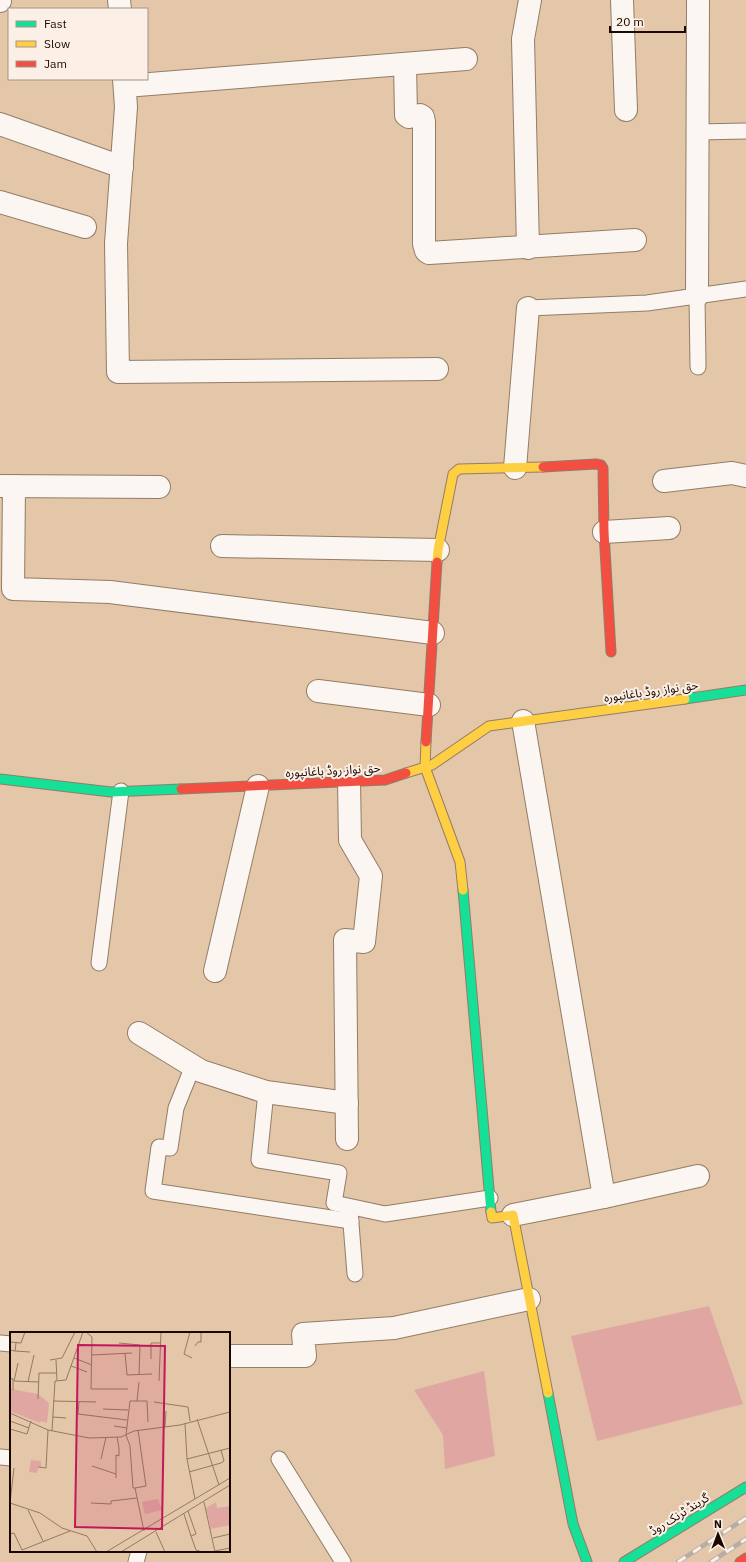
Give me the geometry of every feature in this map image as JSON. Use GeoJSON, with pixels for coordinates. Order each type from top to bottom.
{"type":"FeatureCollection","features":[{"type":"Feature","properties":{"kind":"street"},"geometry":{"type":"LineString","coordinates":[[528,248],[523,39],[530,0]]}},
{"type":"Feature","properties":{"kind":"street"},"geometry":{"type":"LineString","coordinates":[[622,0],[626,110]]}},
{"type":"Feature","properties":{"kind":"street"},"geometry":{"type":"LineString","coordinates":[[697,296],[698,0]]}},
{"type":"Feature","properties":{"kind":"street"},"geometry":{"type":"LineString","coordinates":[[437,368],[118,372],[116,243],[126,108],[125,82],[466,59]]}},
{"type":"Feature","properties":{"kind":"street"},"geometry":{"type":"LineString","coordinates":[[405,64],[406,115],[409,117],[420,115],[423,117],[424,122],[426,251],[429,253],[528,248],[635,240]]}},
{"type":"Feature","properties":{"kind":"street"},"geometry":{"type":"LineString","coordinates":[[0,124],[122,166]]}},
{"type":"Feature","properties":{"kind":"street"},"geometry":{"type":"LineString","coordinates":[[0,202],[85,227]]}},
{"type":"Feature","properties":{"kind":"street"},"geometry":{"type":"LineString","coordinates":[[515,468],[528,308]]}},
{"type":"Feature","properties":{"kind":"street"},"geometry":{"type":"LineString","coordinates":[[611,652],[604,532],[603,468],[601,465],[459,468],[456,470],[453,474],[438,550],[425,767],[460,862],[492,1218],[604,1197],[698,1176]]}},
{"type":"Feature","properties":{"kind":"street"},"geometry":{"type":"LineString","coordinates":[[664,481],[732,473],[746,476]]}},
{"type":"Feature","properties":{"kind":"street"},"geometry":{"type":"LineString","coordinates":[[159,487],[7,486],[6,589],[110,592],[433,632]]}},
{"type":"Feature","properties":{"kind":"street"},"geometry":{"type":"LineString","coordinates":[[604,532],[669,528]]}},
{"type":"Feature","properties":{"kind":"street"},"geometry":{"type":"LineString","coordinates":[[222,546],[438,550]]}},
{"type":"Feature","properties":{"kind":"street","name":"حق نواز روڈ باغانپورہ"},"geometry":{"type":"LineString","coordinates":[[0,779],[111,792],[385,780],[432,765],[489,726],[746,690]]}},
{"type":"Feature","properties":{"kind":"street"},"geometry":{"type":"LineString","coordinates":[[318,691],[429,705]]}},
{"type":"Feature","properties":{"kind":"street"},"geometry":{"type":"LineString","coordinates":[[523,721],[604,1197]]}},
{"type":"Feature","properties":{"kind":"street"},"geometry":{"type":"LineString","coordinates":[[347,1139],[345,940],[364,942],[371,876],[350,840],[349,782]]}},
{"type":"Feature","properties":{"kind":"street"},"geometry":{"type":"LineString","coordinates":[[215,971],[258,786]]}},
{"type":"Feature","properties":{"kind":"street"},"geometry":{"type":"LineString","coordinates":[[139,1032],[201,1071],[266,1092],[347,1102]]}},
{"type":"Feature","properties":{"kind":"street"},"geometry":{"type":"LineString","coordinates":[[513,1215],[573,1524],[587,1562]]}},
{"type":"Feature","properties":{"kind":"street"},"geometry":{"type":"LineString","coordinates":[[230,1356],[305,1356],[303,1334],[394,1328],[529,1299]]}},
{"type":"Feature","properties":{"kind":"street","name":"گرینڈ ٹرنک روڈ"},"geometry":{"type":"LineString","coordinates":[[624,1562],[746,1487]]}},
{"type":"Feature","properties":{"kind":"street"},"geometry":{"type":"LineString","coordinates":[[740,1562],[746,1558]]}},
{"type":"Feature","properties":{"kind":"lane"},"geometry":{"type":"LineString","coordinates":[[698,132],[746,131]]}},
{"type":"Feature","properties":{"kind":"lane"},"geometry":{"type":"LineString","coordinates":[[528,308],[648,303],[746,289]]}},
{"type":"Feature","properties":{"kind":"lane"},"geometry":{"type":"LineString","coordinates":[[697,296],[698,367]]}},
{"type":"Feature","properties":{"kind":"lane"},"geometry":{"type":"LineString","coordinates":[[99,963],[121,791]]}},
{"type":"Feature","properties":{"kind":"lane"},"geometry":{"type":"LineString","coordinates":[[193,1066],[176,1108],[170,1148],[160,1147],[153,1191],[351,1221]]}},
{"type":"Feature","properties":{"kind":"lane"},"geometry":{"type":"LineString","coordinates":[[266,1092],[258,1160],[339,1172],[334,1203],[385,1214],[490,1198]]}},
{"type":"Feature","properties":{"kind":"lane"},"geometry":{"type":"LineString","coordinates":[[349,1206],[355,1274]]}},
{"type":"Feature","properties":{"kind":"lane"},"geometry":{"type":"LineString","coordinates":[[0,1343],[10,1344]]}},
{"type":"Feature","properties":{"kind":"lane"},"geometry":{"type":"LineString","coordinates":[[0,1457],[10,1458]]}},
{"type":"Feature","properties":{"kind":"lane"},"geometry":{"type":"LineString","coordinates":[[279,1459],[342,1562]]}},
{"type":"Feature","properties":{"kind":"lane"},"geometry":{"type":"LineString","coordinates":[[136,1562],[138,1552]]}},
{"type":"Feature","properties":{"kind":"shaded area"},"geometry":{"type":"Polygon","coordinates":[[[709,1306],[743,1404],[597,1441],[571,1336],[709,1306]]]}},
{"type":"Feature","properties":{"kind":"shaded area"},"geometry":{"type":"Polygon","coordinates":[[[484,1371],[495,1456],[445,1469],[443,1435],[414,1390],[484,1371]]]}},
{"type":"Feature","properties":{"kind":"railway"},"geometry":{"type":"LineString","coordinates":[[678,1562],[746,1518]]}},
{"type":"Feature","properties":{"kind":"railway"},"geometry":{"type":"LineString","coordinates":[[711,1562],[746,1539]]}},
{"type":"Feature","properties":{"kind":"traffic: fast"},"geometry":{"type":"LineString","coordinates":[[685,699],[746,690]]}},
{"type":"Feature","properties":{"kind":"traffic: fast"},"geometry":{"type":"LineString","coordinates":[[0,779],[111,792],[181,789]]}},
{"type":"Feature","properties":{"kind":"traffic: fast"},"geometry":{"type":"LineString","coordinates":[[463,890],[491,1212]]}},
{"type":"Feature","properties":{"kind":"traffic: fast"},"geometry":{"type":"LineString","coordinates":[[548,1393],[573,1524],[587,1562]]}},
{"type":"Feature","properties":{"kind":"traffic: fast"},"geometry":{"type":"LineString","coordinates":[[624,1562],[746,1487]]}},
{"type":"Feature","properties":{"kind":"traffic: slow"},"geometry":{"type":"LineString","coordinates":[[437,562],[453,474],[459,469],[543,467]]}},
{"type":"Feature","properties":{"kind":"traffic: slow"},"geometry":{"type":"LineString","coordinates":[[406,773],[432,765],[489,726],[685,699]]}},
{"type":"Feature","properties":{"kind":"traffic: slow"},"geometry":{"type":"LineString","coordinates":[[426,742],[425,767],[460,862],[463,890]]}},
{"type":"Feature","properties":{"kind":"traffic: slow"},"geometry":{"type":"LineString","coordinates":[[491,1212],[492,1218],[513,1215],[548,1393]]}},
{"type":"Feature","properties":{"kind":"traffic: jam"},"geometry":{"type":"LineString","coordinates":[[543,467],[596,464],[601,465],[603,468],[604,532],[611,652]]}},
{"type":"Feature","properties":{"kind":"traffic: jam"},"geometry":{"type":"LineString","coordinates":[[426,742],[437,562]]}},
{"type":"Feature","properties":{"kind":"traffic: jam"},"geometry":{"type":"LineString","coordinates":[[181,789],[385,780],[406,773]]}},
{"type":"Feature","properties":{"kind":"traffic: jam"},"geometry":{"type":"LineString","coordinates":[[740,1562],[746,1558]]}}]}
